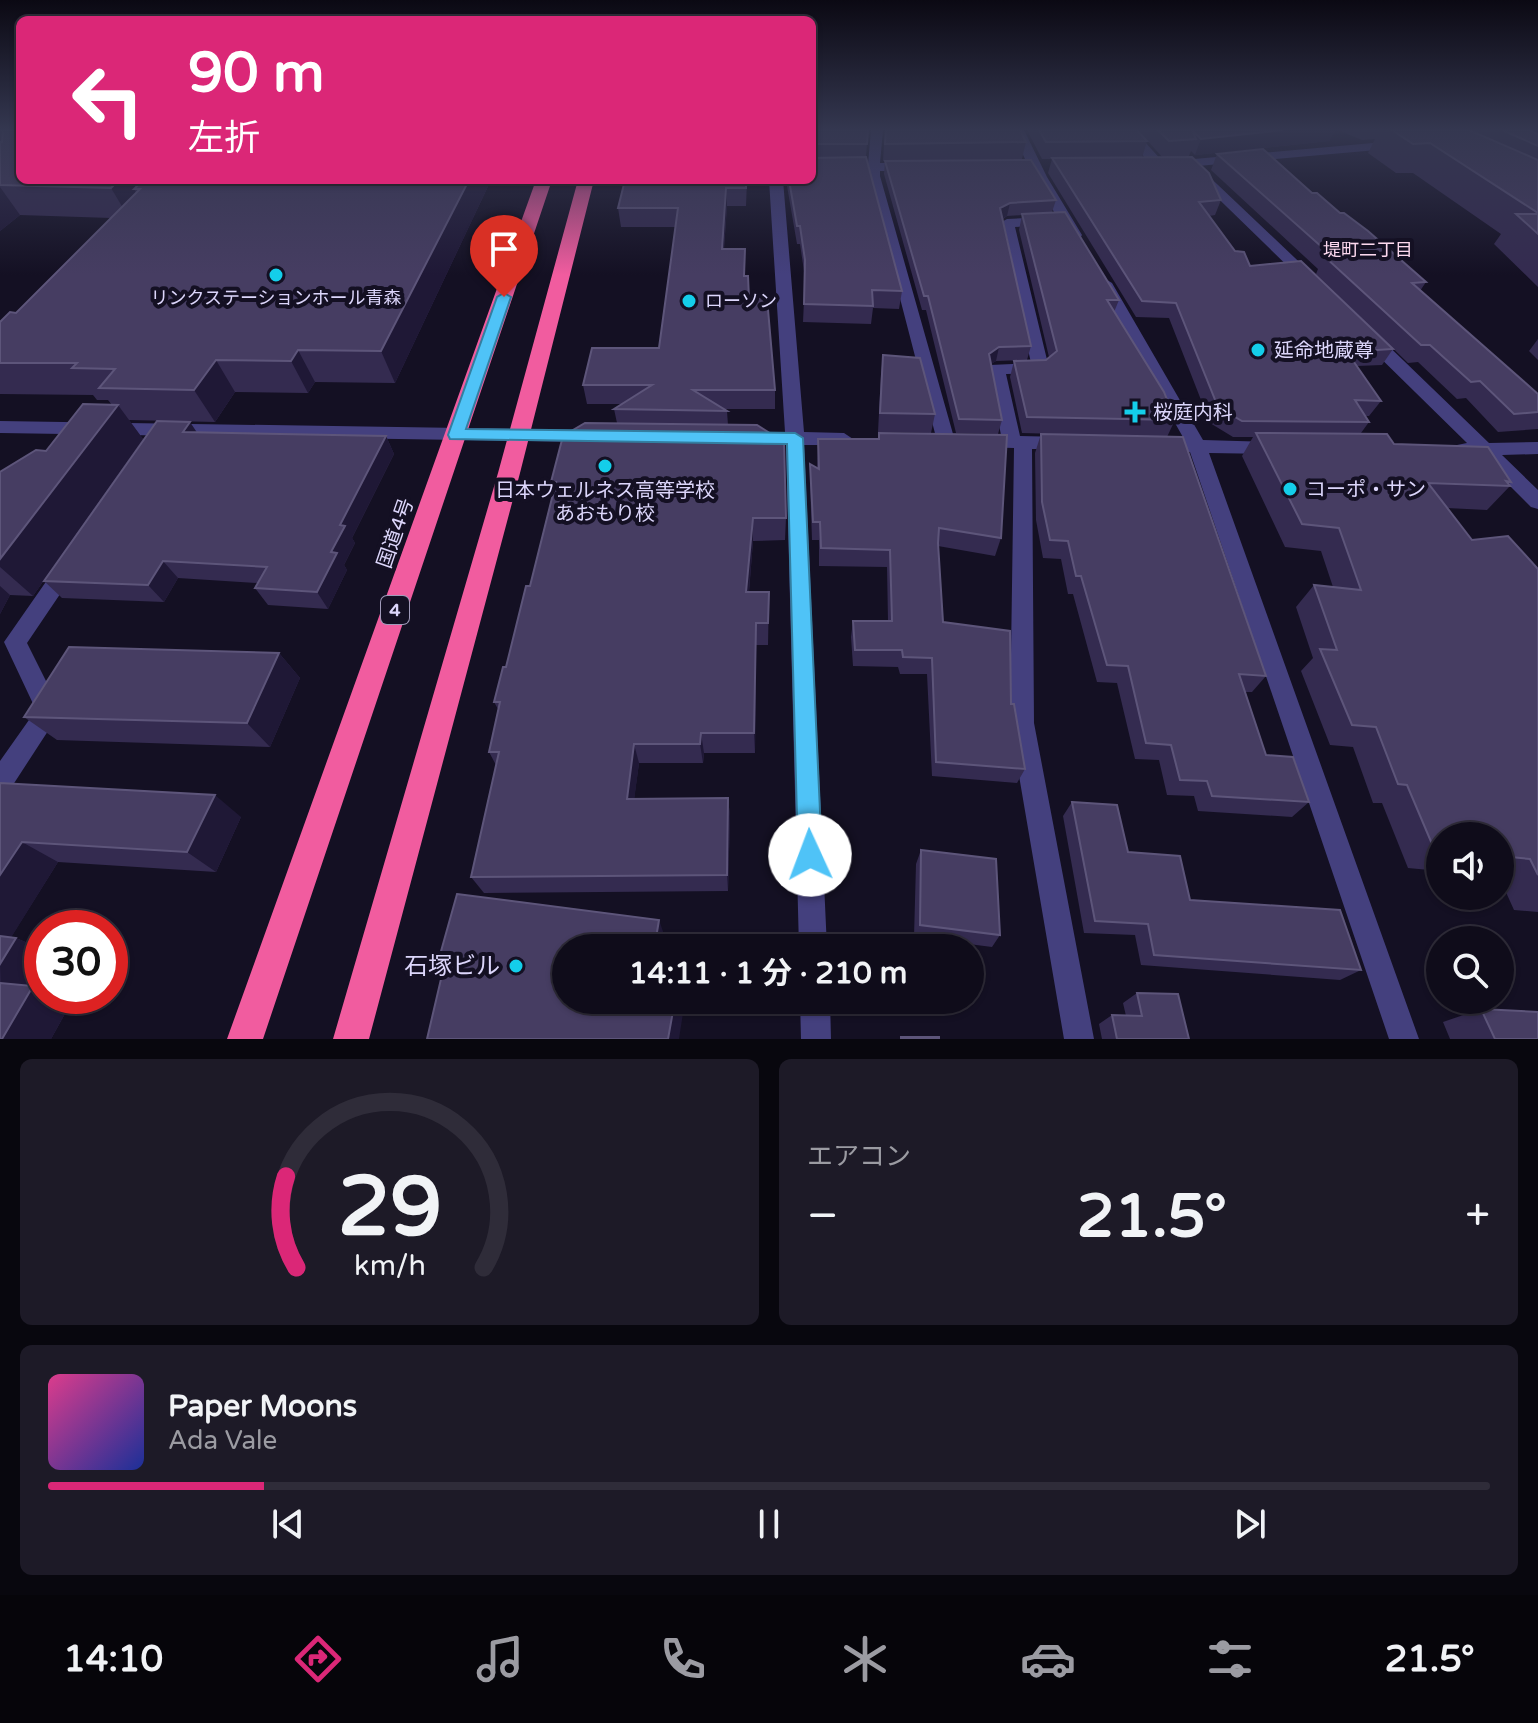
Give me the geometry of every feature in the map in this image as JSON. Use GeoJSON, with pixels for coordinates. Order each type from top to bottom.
{"type":"FeatureCollection","features":[{"type":"Feature","properties":{"kind":"highway","name":"国道4号"},"geometry":{"type":"LineString","coordinates":[[245,1039],[543,184]]}},
{"type":"Feature","properties":{"kind":"highway"},"geometry":{"type":"LineString","coordinates":[[351,1039],[519,435],[585,184]]}},
{"type":"Feature","properties":{"kind":"street"},"geometry":{"type":"LineString","coordinates":[[874,178],[939,440],[1084,443]]}},
{"type":"Feature","properties":{"kind":"street"},"geometry":{"type":"LineString","coordinates":[[1047,178],[1065,220],[1081,245]]}},
{"type":"Feature","properties":{"kind":"street"},"geometry":{"type":"LineString","coordinates":[[1205,178],[1322,291]]}},
{"type":"Feature","properties":{"kind":"street"},"geometry":{"type":"LineString","coordinates":[[776,184],[795,438],[813,934]]}},
{"type":"Feature","properties":{"kind":"street"},"geometry":{"type":"LineString","coordinates":[[1065,220],[1007,223],[1041,368],[996,369],[1018,442],[1022,723],[1079,1039]]}},
{"type":"Feature","properties":{"kind":"street"},"geometry":{"type":"LineString","coordinates":[[1096,270],[1197,445],[1404,1039]]}},
{"type":"Feature","properties":{"kind":"street"},"geometry":{"type":"LineString","coordinates":[[1355,323],[1538,502]]}},
{"type":"Feature","properties":{"kind":"street"},"geometry":{"type":"LineString","coordinates":[[0,427],[158,437],[603,436]]}},
{"type":"Feature","properties":{"kind":"street"},"geometry":{"type":"LineString","coordinates":[[731,438],[871,440]]}},
{"type":"Feature","properties":{"kind":"street"},"geometry":{"type":"LineString","coordinates":[[1145,444],[1294,448]]}},
{"type":"Feature","properties":{"kind":"street"},"geometry":{"type":"LineString","coordinates":[[1440,450],[1538,448]]}},
{"type":"Feature","properties":{"kind":"street"},"geometry":{"type":"LineString","coordinates":[[0,782],[49,711],[15,642],[79,550]]}},
{"type":"Feature","properties":{"kind":"street"},"geometry":{"type":"LineString","coordinates":[[815,1014],[816,1039]]}},
{"type":"Feature","properties":{"kind":"building"},"geometry":{"type":"Polygon","coordinates":[[[0,178],[16,178],[16,184],[115,184],[111,188],[0,185],[0,178]]]}},
{"type":"Feature","properties":{"kind":"building"},"geometry":{"type":"Polygon","coordinates":[[[816,178],[872,178],[902,291],[872,290],[873,306],[804,304],[805,260],[800,226],[797,226],[790,184],[816,184],[816,178]]]}},
{"type":"Feature","properties":{"kind":"building"},"geometry":{"type":"Polygon","coordinates":[[[890,178],[1043,178],[1056,200],[1010,203],[1000,208],[1031,346],[999,347],[989,354],[1002,420],[959,419],[928,296],[924,296],[890,178]]]}},
{"type":"Feature","properties":{"kind":"building"},"geometry":{"type":"Polygon","coordinates":[[[1065,178],[1211,178],[1221,200],[1199,202],[1235,251],[1244,252],[1250,266],[1301,261],[1393,349],[1347,352],[1381,401],[1355,400],[1369,422],[1242,421],[1218,407],[1176,303],[1142,301],[1065,178]]]}},
{"type":"Feature","properties":{"kind":"building"},"geometry":{"type":"Polygon","coordinates":[[[1245,178],[1296,178],[1368,231],[1426,282],[1412,283],[1538,394],[1538,412],[1514,414],[1480,381],[1471,382],[1430,345],[1421,345],[1325,257],[1332,256],[1245,178]]]}},
{"type":"Feature","properties":{"kind":"building"},"geometry":{"type":"Polygon","coordinates":[[[1485,178],[1538,178],[1538,213],[1485,178]]]}},
{"type":"Feature","properties":{"kind":"building","name":"リンクステーションホール青森"},"geometry":{"type":"Polygon","coordinates":[[[139,184],[467,184],[381,351],[298,350],[291,361],[216,360],[194,390],[99,388],[115,369],[72,368],[77,363],[0,363],[0,322],[10,312],[16,313],[140,189],[134,189],[139,184]]]}},
{"type":"Feature","properties":{"kind":"building"},"geometry":{"type":"Polygon","coordinates":[[[624,184],[746,184],[746,188],[726,188],[722,249],[745,249],[744,276],[748,276],[749,298],[767,298],[775,390],[693,390],[727,411],[614,409],[652,385],[583,385],[592,348],[659,348],[678,208],[618,208],[624,184]]]}},
{"type":"Feature","properties":{"kind":"building"},"geometry":{"type":"Polygon","coordinates":[[[1065,212],[1119,300],[1107,300],[1164,392],[1175,420],[1027,417],[1014,361],[1046,360],[1057,351],[1022,214],[1065,212]]]}},
{"type":"Feature","properties":{"kind":"building"},"geometry":{"type":"Polygon","coordinates":[[[1516,214],[1538,214],[1538,234],[1516,214]]]}},
{"type":"Feature","properties":{"kind":"building"},"geometry":{"type":"Polygon","coordinates":[[[883,355],[920,358],[935,414],[880,413],[883,355]]]}},
{"type":"Feature","properties":{"kind":"building"},"geometry":{"type":"Polygon","coordinates":[[[83,404],[118,405],[0,559],[0,472],[36,450],[46,451],[83,404]]]}},
{"type":"Feature","properties":{"kind":"building"},"geometry":{"type":"Polygon","coordinates":[[[157,421],[190,422],[183,432],[386,436],[340,525],[345,526],[331,552],[337,553],[317,592],[255,588],[267,567],[163,561],[148,585],[44,581],[157,421]]]}},
{"type":"Feature","properties":{"kind":"building"},"geometry":{"type":"Polygon","coordinates":[[[585,423],[757,425],[784,442],[786,518],[753,518],[746,592],[769,592],[768,623],[756,623],[754,733],[701,733],[700,744],[634,744],[627,799],[728,798],[727,875],[471,877],[499,752],[489,752],[500,702],[494,702],[526,586],[530,586],[556,482],[551,482],[563,436],[585,423]]]}},
{"type":"Feature","properties":{"kind":"building"},"geometry":{"type":"Polygon","coordinates":[[[879,433],[1007,435],[1001,538],[939,528],[938,543],[943,622],[1010,631],[1011,704],[1014,704],[1025,769],[936,762],[932,658],[903,657],[902,650],[855,650],[853,621],[892,621],[890,550],[821,548],[820,522],[813,522],[810,464],[819,469],[818,439],[879,439],[879,433]]]}},
{"type":"Feature","properties":{"kind":"building"},"geometry":{"type":"Polygon","coordinates":[[[1256,433],[1387,434],[1394,444],[1488,447],[1511,482],[1506,481],[1510,486],[1428,483],[1472,540],[1508,536],[1538,569],[1538,875],[1530,859],[1514,857],[1514,822],[1426,822],[1426,830],[1407,785],[1398,784],[1376,727],[1352,725],[1320,649],[1337,650],[1314,585],[1361,590],[1339,528],[1302,524],[1256,433]]]}},
{"type":"Feature","properties":{"kind":"building"},"geometry":{"type":"Polygon","coordinates":[[[1041,434],[1183,437],[1266,676],[1239,674],[1266,755],[1293,757],[1309,802],[1212,796],[1207,781],[1180,780],[1171,745],[1146,743],[1128,666],[1107,665],[1081,576],[1076,576],[1068,541],[1050,540],[1042,502],[1041,434]]]}},
{"type":"Feature","properties":{"kind":"building"},"geometry":{"type":"Polygon","coordinates":[[[69,647],[279,653],[247,723],[24,717],[69,647]]]}},
{"type":"Feature","properties":{"kind":"building"},"geometry":{"type":"Polygon","coordinates":[[[0,783],[215,795],[187,852],[22,842],[0,875],[0,783]]]}},
{"type":"Feature","properties":{"kind":"building"},"geometry":{"type":"Polygon","coordinates":[[[1072,802],[1117,805],[1128,852],[1180,856],[1190,900],[1340,910],[1361,970],[1154,955],[1148,924],[1095,921],[1072,802]]]}},
{"type":"Feature","properties":{"kind":"building"},"geometry":{"type":"Polygon","coordinates":[[[921,850],[996,859],[1000,935],[920,925],[921,850]]]}},
{"type":"Feature","properties":{"kind":"building"},"geometry":{"type":"Polygon","coordinates":[[[457,894],[659,920],[657,934],[552,934],[552,1014],[672,1014],[668,1039],[427,1039],[445,962],[438,962],[457,894]]]}},
{"type":"Feature","properties":{"kind":"building"},"geometry":{"type":"Polygon","coordinates":[[[0,936],[16,938],[0,964],[0,936]]]}},
{"type":"Feature","properties":{"kind":"building"},"geometry":{"type":"Polygon","coordinates":[[[0,983],[24,985],[24,1001],[0,1039],[0,983]]]}},
{"type":"Feature","properties":{"kind":"building"},"geometry":{"type":"Polygon","coordinates":[[[1137,993],[1178,994],[1189,1039],[1117,1039],[1112,1015],[1142,1016],[1137,993]]]}},
{"type":"Feature","properties":{"kind":"building"},"geometry":{"type":"Polygon","coordinates":[[[1538,1012],[1538,1039],[1495,1039],[1483,1014],[1538,1012]]]}},
{"type":"Feature","properties":{"kind":"building"},"geometry":{"type":"Polygon","coordinates":[[[939,1037],[939,1039],[901,1039],[939,1037]]]}},
{"type":"Feature","properties":{"kind":"place","name":"リンクステーションホール青森"},"geometry":{"type":"Point","coordinates":[276,275]}},
{"type":"Feature","properties":{"kind":"place","name":"ローソン"},"geometry":{"type":"Point","coordinates":[689,301]}},
{"type":"Feature","properties":{"kind":"place","name":"延命地蔵尊"},"geometry":{"type":"Point","coordinates":[1258,350]}},
{"type":"Feature","properties":{"kind":"place","name":"桜庭内科"},"geometry":{"type":"Point","coordinates":[1135,412]}},
{"type":"Feature","properties":{"kind":"place","name":"日本ウェルネス高等学校 あおもり校"},"geometry":{"type":"Point","coordinates":[605,466]}},
{"type":"Feature","properties":{"kind":"place","name":"コーポ・サン"},"geometry":{"type":"Point","coordinates":[1290,489]}},
{"type":"Feature","properties":{"kind":"place","name":"石塚ビル"},"geometry":{"type":"Point","coordinates":[516,966]}},
{"type":"Feature","properties":{"kind":"district","name":"堤町二丁目"},"geometry":{"type":"Point","coordinates":[1368,250]}},
{"type":"Feature","properties":{"kind":"route"},"geometry":{"type":"LineString","coordinates":[[504,297],[456,435],[795,438],[810,855]]}}]}
